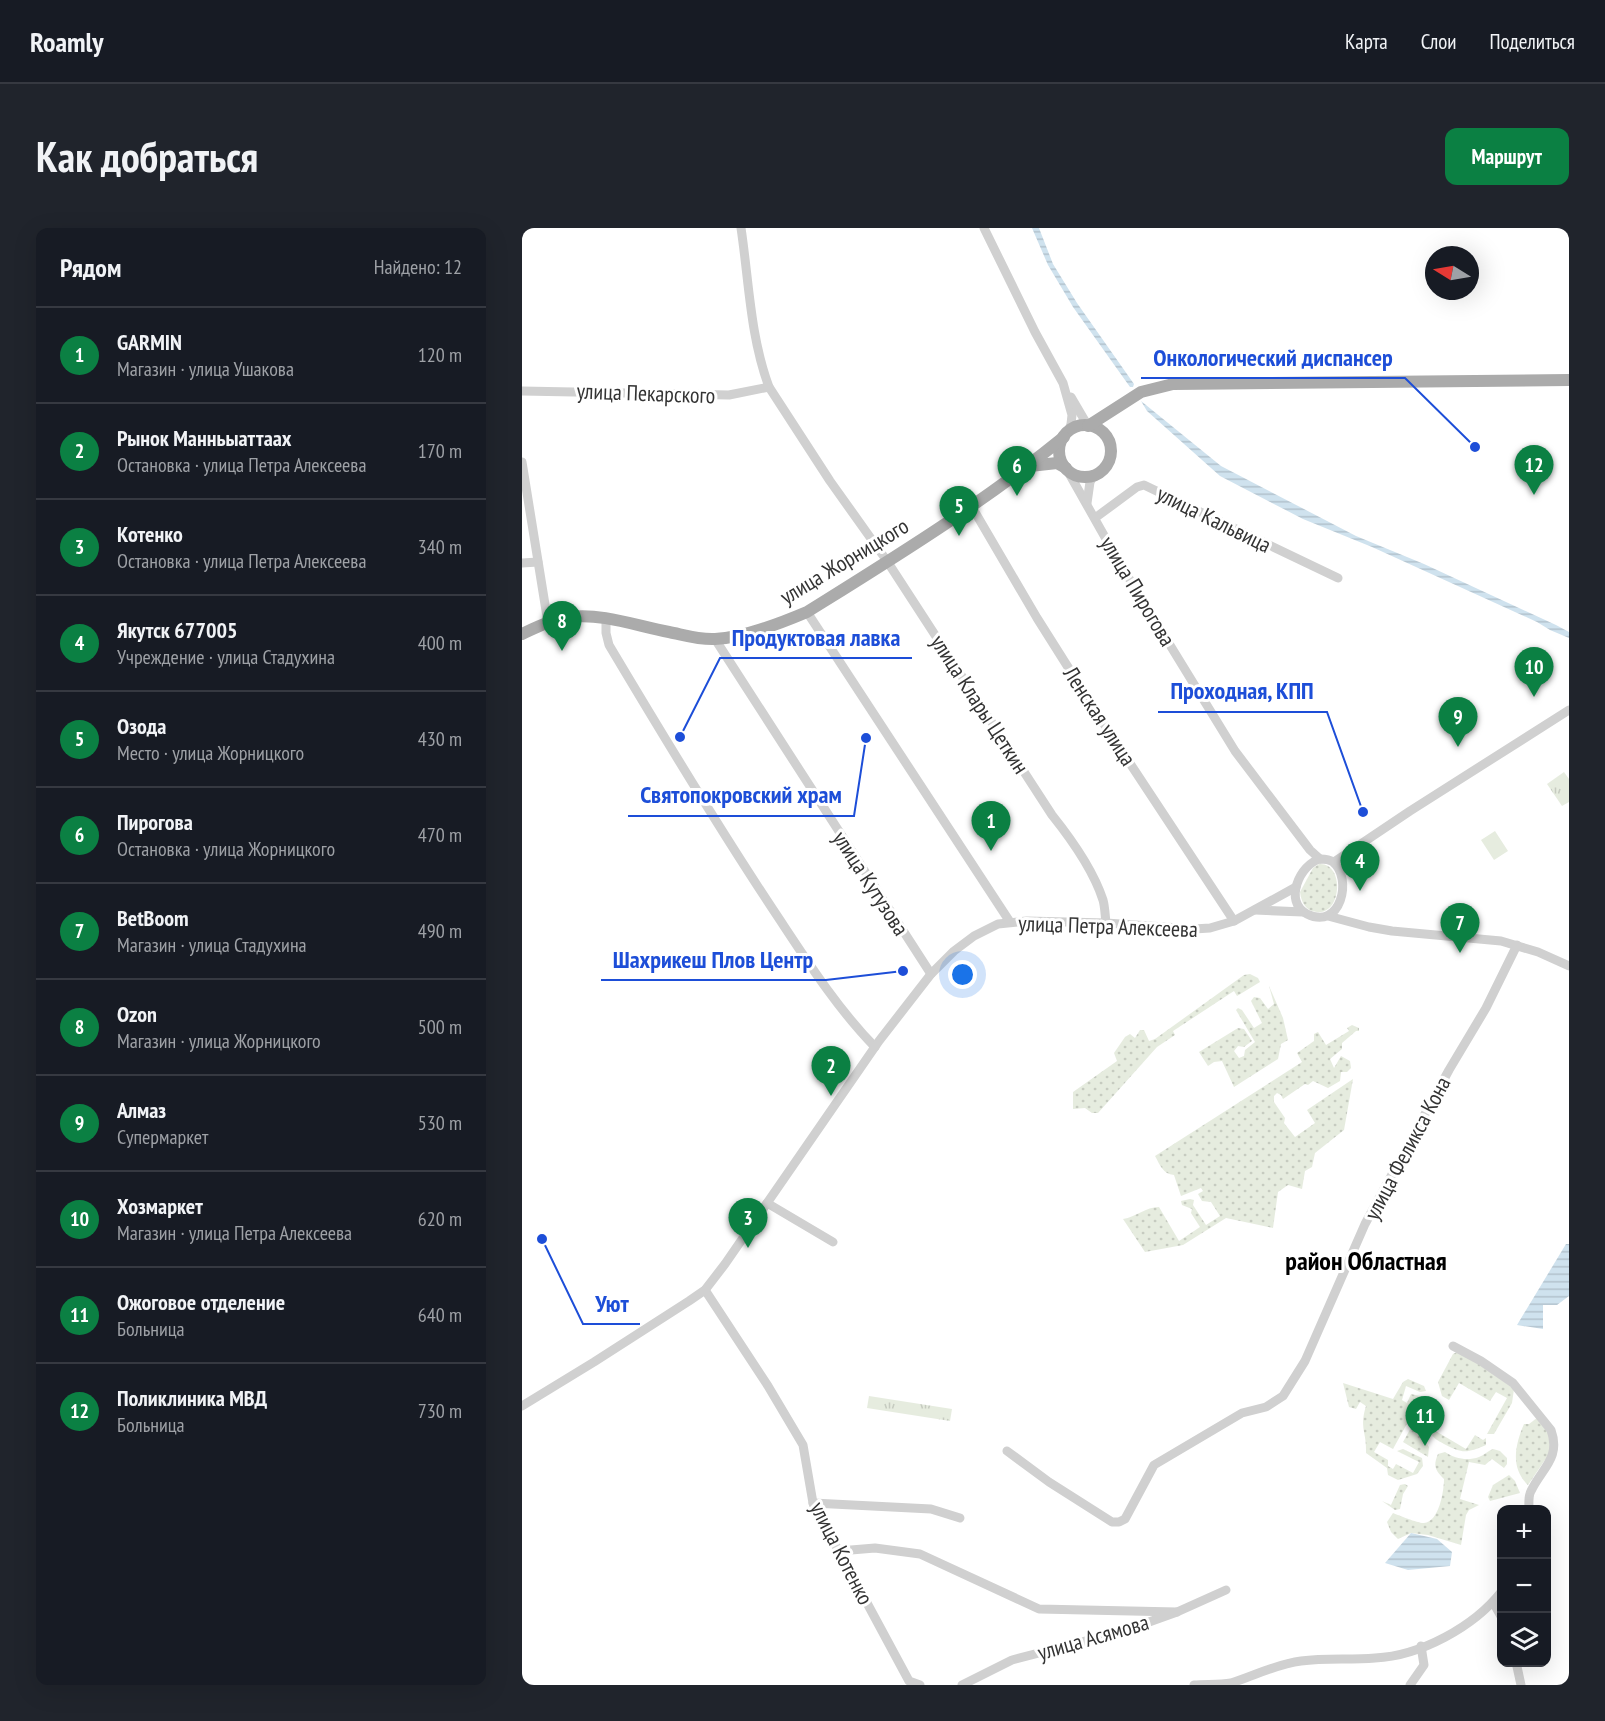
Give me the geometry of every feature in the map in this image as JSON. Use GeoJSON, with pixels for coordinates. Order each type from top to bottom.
{"type":"FeatureCollection","features":[{"type":"Feature","properties":{"kind":"main road"},"geometry":{"type":"LineString","coordinates":[[1066,468],[1060,455],[1060,445],[1074,428],[1088,426],[1141,392],[1173,384],[1263,381],[1347,384],[1569,380]]}},
{"type":"Feature","properties":{"kind":"main road"},"geometry":{"type":"LineString","coordinates":[[1107,438],[1107,422],[1118,406]]}},
{"type":"Feature","properties":{"kind":"main road"},"geometry":{"type":"LineString","coordinates":[[1029,466],[1057,463],[1077,475],[1094,475],[1104,469],[1110,458],[1110,445],[1100,430],[1088,426]]}},
{"type":"Feature","properties":{"kind":"main road","name":"улица Жорницкого"},"geometry":{"type":"LineString","coordinates":[[522,634],[548,623],[582,616],[714,639],[757,630],[807,612],[972,507],[1029,466],[1066,435]]}},
{"type":"Feature","properties":{"kind":"street","name":"улица Клары Цеткин"},"geometry":{"type":"LineString","coordinates":[[741,228],[756,338],[769,387],[830,481],[887,561],[1052,815],[1070,838],[1103,900],[1106,923]]}},
{"type":"Feature","properties":{"kind":"street"},"geometry":{"type":"LineString","coordinates":[[984,228],[1035,332],[1088,426]]}},
{"type":"Feature","properties":{"kind":"street"},"geometry":{"type":"LineString","coordinates":[[1063,384],[1072,415],[1066,435]]}},
{"type":"Feature","properties":{"kind":"street","name":"улица Пекарского"},"geometry":{"type":"LineString","coordinates":[[522,391],[729,395],[769,387]]}},
{"type":"Feature","properties":{"kind":"street"},"geometry":{"type":"LineString","coordinates":[[522,462],[548,623]]}},
{"type":"Feature","properties":{"kind":"street","name":"улица Пирогова"},"geometry":{"type":"LineString","coordinates":[[1066,468],[1119,562],[1235,751],[1310,850],[1320,859]]}},
{"type":"Feature","properties":{"kind":"street"},"geometry":{"type":"LineString","coordinates":[[1087,503],[1088,490],[1094,475]]}},
{"type":"Feature","properties":{"kind":"street","name":"улица Кальвица"},"geometry":{"type":"LineString","coordinates":[[1095,518],[1137,487],[1144,485],[1338,578]]}},
{"type":"Feature","properties":{"kind":"street","name":"Ленская улица"},"geometry":{"type":"LineString","coordinates":[[972,507],[1084,693],[1234,921]]}},
{"type":"Feature","properties":{"kind":"street"},"geometry":{"type":"LineString","coordinates":[[522,563],[538,562]]}},
{"type":"Feature","properties":{"kind":"street"},"geometry":{"type":"LineString","coordinates":[[807,612],[1010,922]]}},
{"type":"Feature","properties":{"kind":"street"},"geometry":{"type":"LineString","coordinates":[[606,619],[609,645],[699,796],[799,949],[857,1029],[875,1047]]}},
{"type":"Feature","properties":{"kind":"street","name":"улица Кутузова"},"geometry":{"type":"LineString","coordinates":[[714,639],[931,974]]}},
{"type":"Feature","properties":{"kind":"street"},"geometry":{"type":"LineString","coordinates":[[1334,862],[1569,710]]}},
{"type":"Feature","properties":{"kind":"street"},"geometry":{"type":"LineString","coordinates":[[1303,912],[1295,898],[1296,886],[1308,865],[1310,850]]}},
{"type":"Feature","properties":{"kind":"street"},"geometry":{"type":"LineString","coordinates":[[1308,865],[1320,859],[1334,862],[1340,872],[1341,914],[1346,920]]}},
{"type":"Feature","properties":{"kind":"street","name":"улица Петра Алексеева"},"geometry":{"type":"LineString","coordinates":[[522,1406],[705,1290],[875,1047],[931,974],[954,951],[974,936],[998,924],[1027,921],[1210,928],[1234,921],[1296,886]]}},
{"type":"Feature","properties":{"kind":"street"},"geometry":{"type":"LineString","coordinates":[[1329,916],[1340,904]]}},
{"type":"Feature","properties":{"kind":"street"},"geometry":{"type":"LineString","coordinates":[[1255,910],[1303,912],[1319,918],[1329,916],[1392,931],[1468,937],[1517,945],[1569,966]]}},
{"type":"Feature","properties":{"kind":"street","name":"улица Феликса Кона"},"geometry":{"type":"LineString","coordinates":[[1007,1451],[1049,1482],[1112,1522],[1119,1522],[1125,1519],[1154,1465],[1242,1413],[1266,1407],[1283,1396],[1305,1361],[1365,1224],[1449,1070],[1486,1008],[1517,945]]}},
{"type":"Feature","properties":{"kind":"street"},"geometry":{"type":"LineString","coordinates":[[767,1203],[833,1242]]}},
{"type":"Feature","properties":{"kind":"street","name":"улица Котенко"},"geometry":{"type":"LineString","coordinates":[[705,1290],[768,1386],[803,1445],[817,1516],[839,1551],[909,1682],[920,1685]]}},
{"type":"Feature","properties":{"kind":"street"},"geometry":{"type":"LineString","coordinates":[[1453,1346],[1513,1383],[1551,1430],[1554,1438],[1553,1454],[1529,1493],[1529,1505]]}},
{"type":"Feature","properties":{"kind":"street"},"geometry":{"type":"LineString","coordinates":[[813,1503],[932,1509],[960,1518]]}},
{"type":"Feature","properties":{"kind":"street"},"geometry":{"type":"LineString","coordinates":[[839,1551],[875,1548],[920,1554],[1039,1609],[1177,1612]]}},
{"type":"Feature","properties":{"kind":"street","name":"улица Асямова"},"geometry":{"type":"LineString","coordinates":[[962,1685],[1012,1660],[1124,1631],[1177,1612],[1226,1590]]}},
{"type":"Feature","properties":{"kind":"street"},"geometry":{"type":"LineString","coordinates":[[1194,1685],[1228,1683],[1300,1661],[1377,1658],[1400,1654],[1462,1628],[1497,1597]]}},
{"type":"Feature","properties":{"kind":"street"},"geometry":{"type":"LineString","coordinates":[[1493,1602],[1499,1613]]}},
{"type":"Feature","properties":{"kind":"street"},"geometry":{"type":"LineString","coordinates":[[1410,1685],[1424,1665],[1421,1646]]}},
{"type":"Feature","properties":{"kind":"street"},"geometry":{"type":"LineString","coordinates":[[1517,1667],[1521,1685]]}},
{"type":"Feature","properties":{"kind":"green space"},"geometry":{"type":"Polygon","coordinates":[[[1564,772],[1569,779],[1569,802],[1562,806],[1547,784],[1564,772]]]}},
{"type":"Feature","properties":{"kind":"green space"},"geometry":{"type":"Polygon","coordinates":[[[1495,831],[1508,851],[1494,860],[1481,840],[1495,831]]]}},
{"type":"Feature","properties":{"kind":"green space"},"geometry":{"type":"Polygon","coordinates":[[[1319,864],[1328,866],[1334,872],[1337,881],[1335,900],[1330,908],[1322,912],[1307,908],[1300,892],[1313,868],[1319,864]]]}},
{"type":"Feature","properties":{"kind":"green space"},"geometry":{"type":"Polygon","coordinates":[[[1250,974],[1258,978],[1260,982],[1237,996],[1234,991],[1173,1031],[1175,1035],[1157,1047],[1098,1113],[1092,1113],[1085,1108],[1073,1109],[1073,1092],[1117,1061],[1114,1053],[1125,1037],[1130,1034],[1135,1038],[1140,1030],[1144,1030],[1149,1041],[1155,1039],[1244,975],[1250,974]]]}},
{"type":"Feature","properties":{"kind":"green space"},"geometry":{"type":"Polygon","coordinates":[[[1269,986],[1283,1018],[1288,1040],[1281,1044],[1278,1059],[1234,1087],[1222,1061],[1208,1066],[1199,1052],[1238,1028],[1244,1029],[1252,1041],[1244,1047],[1238,1046],[1234,1051],[1239,1058],[1244,1056],[1245,1050],[1255,1042],[1236,1010],[1238,1008],[1242,1010],[1254,1028],[1262,1023],[1251,1001],[1254,997],[1260,998],[1268,1009],[1274,1004],[1269,986]]]}},
{"type":"Feature","properties":{"kind":"green space"},"geometry":{"type":"Polygon","coordinates":[[[1352,1025],[1359,1028],[1359,1031],[1342,1043],[1342,1049],[1330,1059],[1334,1068],[1341,1056],[1350,1061],[1351,1068],[1347,1072],[1341,1072],[1340,1081],[1328,1088],[1313,1081],[1283,1099],[1277,1093],[1274,1096],[1274,1102],[1285,1118],[1284,1123],[1295,1137],[1315,1123],[1307,1110],[1353,1079],[1344,1130],[1315,1153],[1312,1167],[1305,1171],[1302,1189],[1288,1185],[1278,1192],[1273,1228],[1226,1218],[1183,1245],[1145,1252],[1123,1219],[1159,1207],[1179,1241],[1200,1227],[1191,1213],[1192,1209],[1182,1205],[1181,1201],[1194,1200],[1193,1205],[1206,1225],[1220,1216],[1211,1202],[1202,1201],[1198,1194],[1203,1191],[1201,1188],[1181,1196],[1174,1175],[1164,1171],[1155,1156],[1302,1062],[1297,1053],[1314,1041],[1314,1034],[1318,1032],[1326,1045],[1349,1031],[1347,1028],[1352,1025]]]}},
{"type":"Feature","properties":{"kind":"green space"},"geometry":{"type":"Polygon","coordinates":[[[1457,1352],[1481,1365],[1514,1389],[1512,1403],[1494,1434],[1487,1434],[1507,1398],[1496,1392],[1490,1401],[1459,1383],[1449,1400],[1442,1396],[1438,1382],[1453,1354],[1457,1352]]]}},
{"type":"Feature","properties":{"kind":"green space"},"geometry":{"type":"Polygon","coordinates":[[[1408,1379],[1424,1386],[1426,1391],[1420,1392],[1406,1386],[1402,1400],[1407,1403],[1411,1394],[1420,1396],[1420,1400],[1393,1449],[1380,1442],[1374,1452],[1388,1460],[1388,1466],[1393,1469],[1396,1464],[1413,1473],[1419,1462],[1397,1451],[1403,1449],[1422,1458],[1423,1466],[1417,1474],[1398,1480],[1388,1475],[1387,1468],[1366,1453],[1363,1420],[1366,1406],[1360,1402],[1356,1409],[1349,1407],[1343,1383],[1393,1399],[1403,1382],[1408,1379]]]}},
{"type":"Feature","properties":{"kind":"green space"},"geometry":{"type":"Polygon","coordinates":[[[869,1396],[952,1409],[950,1421],[867,1408],[869,1396]]]}},
{"type":"Feature","properties":{"kind":"green space"},"geometry":{"type":"Polygon","coordinates":[[[1431,1398],[1435,1401],[1422,1423],[1466,1449],[1475,1435],[1483,1440],[1486,1438],[1486,1445],[1469,1451],[1461,1451],[1438,1440],[1430,1432],[1423,1438],[1429,1447],[1428,1457],[1403,1442],[1427,1399],[1431,1398]]]}},
{"type":"Feature","properties":{"kind":"green space"},"geometry":{"type":"Polygon","coordinates":[[[1537,1418],[1549,1434],[1551,1451],[1528,1485],[1516,1464],[1518,1440],[1524,1424],[1529,1424],[1537,1418]]]}},
{"type":"Feature","properties":{"kind":"green space"},"geometry":{"type":"Polygon","coordinates":[[[1493,1449],[1500,1451],[1507,1458],[1504,1468],[1492,1459],[1485,1465],[1469,1462],[1460,1499],[1479,1505],[1469,1510],[1466,1515],[1461,1545],[1428,1535],[1411,1533],[1398,1539],[1391,1532],[1387,1522],[1393,1513],[1424,1523],[1437,1512],[1442,1498],[1444,1479],[1436,1468],[1438,1454],[1445,1452],[1457,1458],[1470,1459],[1493,1449]]]}},
{"type":"Feature","properties":{"kind":"green space"},"geometry":{"type":"Polygon","coordinates":[[[1509,1475],[1515,1481],[1520,1493],[1490,1501],[1488,1497],[1493,1485],[1509,1475]]]}},
{"type":"Feature","properties":{"kind":"green space"},"geometry":{"type":"Polygon","coordinates":[[[1400,1485],[1408,1486],[1403,1494],[1400,1509],[1395,1510],[1382,1501],[1391,1505],[1400,1485]]]}},
{"type":"Feature","properties":{"kind":"water"},"geometry":{"type":"Polygon","coordinates":[[[1032,228],[1039,228],[1053,264],[1077,303],[1134,384],[1133,387],[1130,387],[1073,307],[1048,265],[1032,228]]]}},
{"type":"Feature","properties":{"kind":"water"},"geometry":{"type":"Polygon","coordinates":[[[1141,401],[1221,466],[1356,536],[1424,564],[1556,625],[1569,632],[1569,638],[1372,547],[1303,519],[1220,476],[1147,411],[1141,401]]]}},
{"type":"Feature","properties":{"kind":"water"},"geometry":{"type":"Polygon","coordinates":[[[1566,1244],[1569,1244],[1569,1296],[1557,1305],[1543,1305],[1543,1329],[1517,1325],[1566,1244]]]}},
{"type":"Feature","properties":{"kind":"water"},"geometry":{"type":"Polygon","coordinates":[[[1411,1533],[1437,1539],[1452,1552],[1450,1566],[1408,1570],[1385,1563],[1411,1533]]]}},
{"type":"Feature","properties":{"kind":"place","name":"Онкологический диспансер"},"geometry":{"type":"Point","coordinates":[1475,447]}},
{"type":"Feature","properties":{"kind":"place","name":"Поликлиника МВД"},"geometry":{"type":"Point","coordinates":[1534,495]}},
{"type":"Feature","properties":{"kind":"place","name":"Пирогова"},"geometry":{"type":"Point","coordinates":[1017,496]}},
{"type":"Feature","properties":{"kind":"place","name":"Озода"},"geometry":{"type":"Point","coordinates":[959,536]}},
{"type":"Feature","properties":{"kind":"place","name":"Ozon"},"geometry":{"type":"Point","coordinates":[562,651]}},
{"type":"Feature","properties":{"kind":"place","name":"Хозмаркет"},"geometry":{"type":"Point","coordinates":[1534,697]}},
{"type":"Feature","properties":{"kind":"place","name":"Продуктовая лавка"},"geometry":{"type":"Point","coordinates":[680,737]}},
{"type":"Feature","properties":{"kind":"place","name":"Святопокровский храм"},"geometry":{"type":"Point","coordinates":[866,738]}},
{"type":"Feature","properties":{"kind":"place","name":"Алмаз"},"geometry":{"type":"Point","coordinates":[1458,747]}},
{"type":"Feature","properties":{"kind":"place","name":"Проходная, КПП"},"geometry":{"type":"Point","coordinates":[1363,812]}},
{"type":"Feature","properties":{"kind":"place","name":"GARMIN"},"geometry":{"type":"Point","coordinates":[991,851]}},
{"type":"Feature","properties":{"kind":"place","name":"Якутск 677005"},"geometry":{"type":"Point","coordinates":[1360,891]}},
{"type":"Feature","properties":{"kind":"place","name":"BetBoom"},"geometry":{"type":"Point","coordinates":[1460,953]}},
{"type":"Feature","properties":{"kind":"place","name":"Шахрикеш Плов Центр"},"geometry":{"type":"Point","coordinates":[903,971]}},
{"type":"Feature","properties":{"kind":"place","name":"Рынок Манньыаттаах"},"geometry":{"type":"Point","coordinates":[831,1096]}},
{"type":"Feature","properties":{"kind":"place","name":"Уют"},"geometry":{"type":"Point","coordinates":[542,1239]}},
{"type":"Feature","properties":{"kind":"place","name":"Котенко"},"geometry":{"type":"Point","coordinates":[748,1248]}},
{"type":"Feature","properties":{"kind":"place","name":"Ожоговое отделение"},"geometry":{"type":"Point","coordinates":[1425,1446]}},
{"type":"Feature","properties":{"kind":"district","name":"район Областная"},"geometry":{"type":"Point","coordinates":[1366,1261]}}]}
